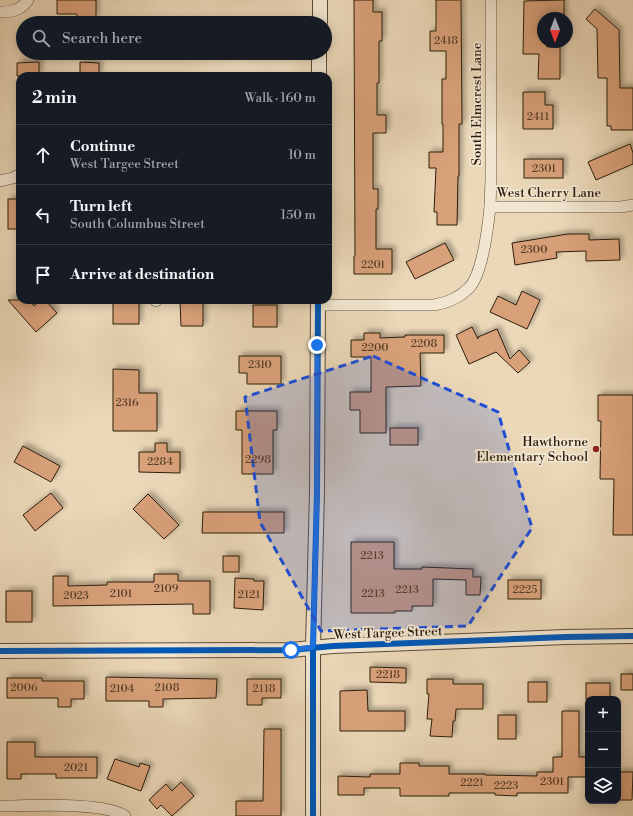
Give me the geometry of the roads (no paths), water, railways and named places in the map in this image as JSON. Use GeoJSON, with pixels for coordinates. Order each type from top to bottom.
{"type":"FeatureCollection","features":[{"type":"Feature","properties":{"kind":"street"},"geometry":{"type":"LineString","coordinates":[[0,12],[17,10],[25,5],[28,0]]}},
{"type":"Feature","properties":{"kind":"street"},"geometry":{"type":"LineString","coordinates":[[320,0],[320,16]]}},
{"type":"Feature","properties":{"kind":"street","name":"South Elmcrest Lane"},"geometry":{"type":"LineString","coordinates":[[490,208],[491,0]]}},
{"type":"Feature","properties":{"kind":"street"},"geometry":{"type":"LineString","coordinates":[[319,60],[319,72]]}},
{"type":"Feature","properties":{"kind":"street"},"geometry":{"type":"LineString","coordinates":[[0,181],[16,176]]}},
{"type":"Feature","properties":{"kind":"street","name":"West Cherry Lane"},"geometry":{"type":"LineString","coordinates":[[332,303],[434,305],[447,303],[459,296],[470,287],[476,275],[487,238],[490,208],[621,207],[633,205]]}},
{"type":"Feature","properties":{"kind":"street"},"geometry":{"type":"LineString","coordinates":[[313,816],[313,647],[317,492],[318,304]]}},
{"type":"Feature","properties":{"kind":"street","name":"West Targee Street"},"geometry":{"type":"LineString","coordinates":[[0,651],[284,650],[313,647],[566,637],[633,636]]}},
{"type":"Feature","properties":{"kind":"street"},"geometry":{"type":"LineString","coordinates":[[0,806],[86,806],[120,813],[125,816]]}},
{"type":"Feature","properties":{"kind":"place","name":"Hawthorne Elementary School"},"geometry":{"type":"Point","coordinates":[596,449]}}]}
